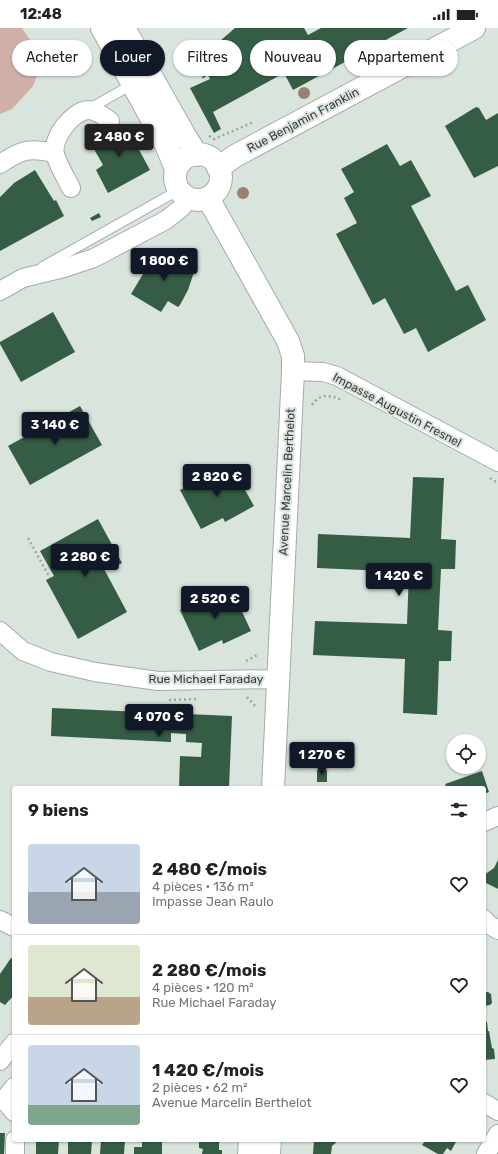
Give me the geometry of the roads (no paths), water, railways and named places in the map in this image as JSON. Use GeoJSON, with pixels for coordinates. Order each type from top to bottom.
{"type":"FeatureCollection","features":[{"type":"Feature","properties":{"kind":"street"},"geometry":{"type":"LineString","coordinates":[[102,28],[166,145],[176,169],[175,180],[192,196]]}},
{"type":"Feature","properties":{"kind":"street"},"geometry":{"type":"LineString","coordinates":[[124,28],[197,155]]}},
{"type":"Feature","properties":{"kind":"street","name":"Rue Benjamin Franklin"},"geometry":{"type":"LineString","coordinates":[[218,168],[235,156],[474,28]]}},
{"type":"Feature","properties":{"kind":"street"},"geometry":{"type":"LineString","coordinates":[[71,188],[54,153],[58,136],[66,123],[77,114],[88,110],[101,114],[110,121]]}},
{"type":"Feature","properties":{"kind":"street"},"geometry":{"type":"LineString","coordinates":[[0,164],[18,152],[42,150],[54,153]]}},
{"type":"Feature","properties":{"kind":"street"},"geometry":{"type":"LineString","coordinates":[[0,291],[23,278],[64,268],[94,258],[166,220],[180,209],[192,196],[214,194],[218,188],[220,174],[218,168],[210,158],[204,155],[185,158],[176,169]]}},
{"type":"Feature","properties":{"kind":"street","name":"Avenue Marcelin Berthelot"},"geometry":{"type":"LineString","coordinates":[[192,196],[288,341],[293,356],[273,786]]}},
{"type":"Feature","properties":{"kind":"street","name":"Impasse Augustin Fresnel"},"geometry":{"type":"LineString","coordinates":[[293,371],[323,372],[337,376],[498,462]]}},
{"type":"Feature","properties":{"kind":"street","name":"Rue Michael Faraday"},"geometry":{"type":"LineString","coordinates":[[0,631],[23,652],[51,662],[95,672],[158,681],[278,679]]}},
{"type":"Feature","properties":{"kind":"street"},"geometry":{"type":"LineString","coordinates":[[486,821],[498,816]]}},
{"type":"Feature","properties":{"kind":"street"},"geometry":{"type":"LineString","coordinates":[[0,920],[12,926]]}},
{"type":"Feature","properties":{"kind":"street"},"geometry":{"type":"LineString","coordinates":[[486,922],[498,930]]}},
{"type":"Feature","properties":{"kind":"street"},"geometry":{"type":"LineString","coordinates":[[0,1061],[12,1046]]}},
{"type":"Feature","properties":{"kind":"street"},"geometry":{"type":"LineString","coordinates":[[486,1103],[498,1111]]}},
{"type":"Feature","properties":{"kind":"street"},"geometry":{"type":"LineString","coordinates":[[486,1154],[498,1134]]}},
{"type":"Feature","properties":{"kind":"street"},"geometry":{"type":"LineString","coordinates":[[15,1142],[15,1154]]}},
{"type":"Feature","properties":{"kind":"street"},"geometry":{"type":"LineString","coordinates":[[249,1154],[250,1142]]}},
{"type":"Feature","properties":{"kind":"street"},"geometry":{"type":"LineString","coordinates":[[269,1154],[270,1142]]}},
{"type":"Feature","properties":{"kind":"lane"},"geometry":{"type":"LineString","coordinates":[[88,110],[133,84]]}}]}
